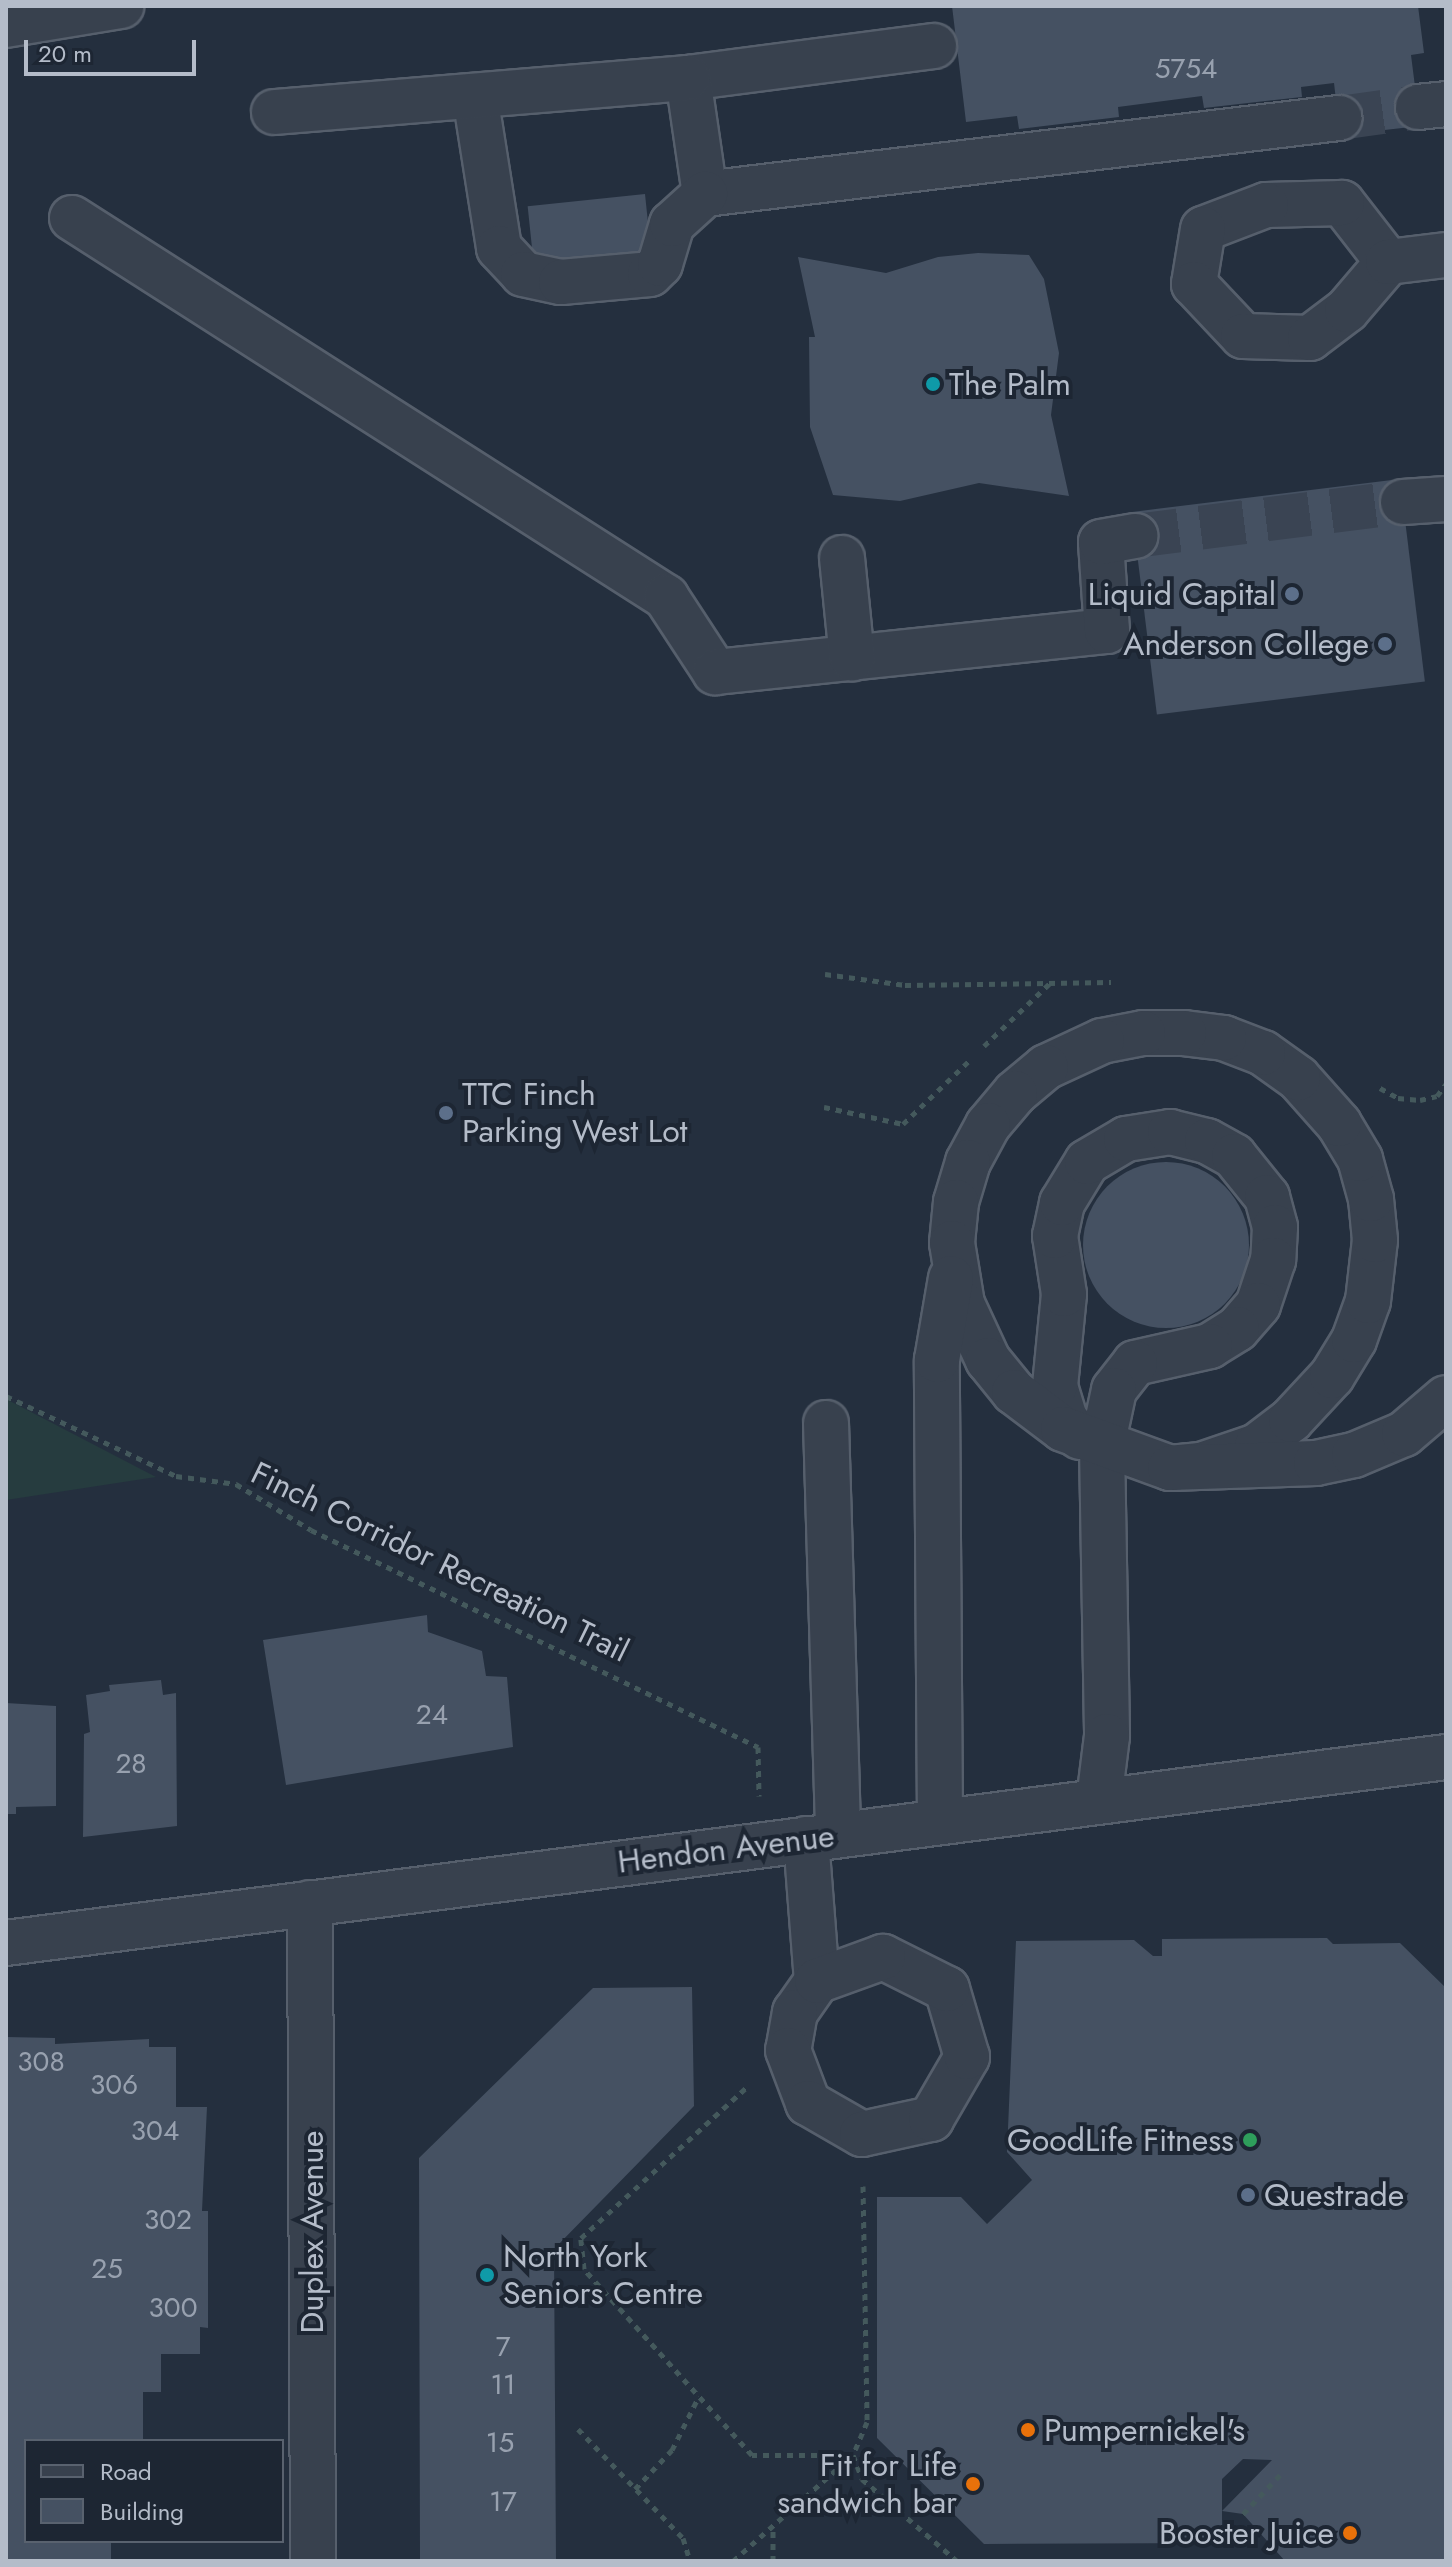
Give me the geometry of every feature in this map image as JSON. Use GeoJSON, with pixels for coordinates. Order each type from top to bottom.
{"type":"FeatureCollection","features":[{"type":"Feature","properties":{"kind":"street"},"geometry":{"type":"LineString","coordinates":[[6,25],[121,6]]}},
{"type":"Feature","properties":{"kind":"street"},"geometry":{"type":"LineString","coordinates":[[274,112],[688,78],[934,46]]}},
{"type":"Feature","properties":{"kind":"street"},"geometry":{"type":"LineString","coordinates":[[688,78],[705,194]]}},
{"type":"Feature","properties":{"kind":"street"},"geometry":{"type":"LineString","coordinates":[[475,96],[499,248],[523,274],[561,282],[650,274],[660,264],[672,224],[705,194],[1339,118]]}},
{"type":"Feature","properties":{"kind":"street"},"geometry":{"type":"LineString","coordinates":[[72,218],[666,597],[715,672],[1107,631],[1101,542],[1135,536]]}},
{"type":"Feature","properties":{"kind":"street"},"geometry":{"type":"LineString","coordinates":[[1388,262],[1446,255]]}},
{"type":"Feature","properties":{"kind":"street"},"geometry":{"type":"LineString","coordinates":[[1403,502],[1446,499]]}},
{"type":"Feature","properties":{"kind":"street"},"geometry":{"type":"LineString","coordinates":[[842,558],[852,659]]}},
{"type":"Feature","properties":{"kind":"street"},"geometry":{"type":"LineString","coordinates":[[940,1822],[937,1360],[954,1264],[956,1202],[968,1162],[988,1125],[1015,1093],[1064,1057],[1122,1036],[1184,1033],[1245,1044],[1298,1078],[1350,1141],[1368,1189],[1375,1261],[1361,1323],[1332,1376],[1275,1434],[1236,1455],[1170,1468]]}},
{"type":"Feature","properties":{"kind":"street"},"geometry":{"type":"LineString","coordinates":[[1091,1441],[1065,1419],[1055,1386],[1064,1294],[1055,1236],[1062,1203],[1087,1162],[1126,1139],[1170,1132],[1207,1141],[1234,1156],[1267,1197],[1275,1244],[1264,1291],[1225,1339],[1130,1366],[1114,1390],[1091,1441],[1107,1736],[1099,1800]]}},
{"type":"Feature","properties":{"kind":"street"},"geometry":{"type":"LineString","coordinates":[[954,1264],[962,1304],[988,1360],[1029,1406],[1091,1441],[1170,1468],[1316,1463],[1354,1455],[1411,1429],[1446,1398]]}},
{"type":"Feature","properties":{"kind":"street"},"geometry":{"type":"LineString","coordinates":[[817,1981],[883,1957],[947,1989],[967,2057],[931,2119],[862,2134],[808,2103],[788,2050],[795,2012],[817,1981],[822,1837],[826,1423]]}},
{"type":"Feature","properties":{"kind":"street","name":"Hendon Avenue"},"geometry":{"type":"LineString","coordinates":[[6,1943],[1446,1757]]}},
{"type":"Feature","properties":{"kind":"street","name":"Duplex Avenue"},"geometry":{"type":"LineString","coordinates":[[310,1903],[313,2561]]}},
{"type":"Feature","properties":{"kind":"path"},"geometry":{"type":"LineString","coordinates":[[824,1107],[903,1124],[1049,984]]}},
{"type":"Feature","properties":{"kind":"path","name":"Finch Corridor Recreation Trail"},"geometry":{"type":"LineString","coordinates":[[6,1396],[176,1476],[236,1484],[311,1530],[758,1747],[760,1844]]}},
{"type":"Feature","properties":{"kind":"path"},"geometry":{"type":"LineString","coordinates":[[788,2050],[581,2238],[584,2269],[752,2455],[853,2455]]}},
{"type":"Feature","properties":{"kind":"path"},"geometry":{"type":"LineString","coordinates":[[733,2561],[853,2455],[867,2422],[862,2134]]}},
{"type":"Feature","properties":{"kind":"path"},"geometry":{"type":"LineString","coordinates":[[635,2489],[672,2450],[699,2396]]}},
{"type":"Feature","properties":{"kind":"path"},"geometry":{"type":"LineString","coordinates":[[578,2429],[683,2538],[690,2561]]}},
{"type":"Feature","properties":{"kind":"path"},"geometry":{"type":"LineString","coordinates":[[853,2455],[862,2479],[957,2561]]}},
{"type":"Feature","properties":{"kind":"path"},"geometry":{"type":"LineString","coordinates":[[1243,2514],[1281,2474]]}},
{"type":"Feature","properties":{"kind":"path"},"geometry":{"type":"LineString","coordinates":[[773,2525],[773,2561]]}},
{"type":"Feature","properties":{"kind":"green space"},"geometry":{"type":"Polygon","coordinates":[[[6,1399],[156,1477],[6,1500],[6,1399]]]}},
{"type":"Feature","properties":{"kind":"building"},"geometry":{"type":"Polygon","coordinates":[[[952,6],[1418,6],[1424,53],[1411,55],[1420,126],[1340,135],[1334,83],[1301,87],[1302,97],[1204,108],[1202,96],[1118,107],[1119,117],[1019,129],[1017,116],[966,122],[952,6]]]}},
{"type":"Feature","properties":{"kind":"building"},"geometry":{"type":"Polygon","coordinates":[[[645,194],[651,256],[534,268],[528,206],[645,194]]]}},
{"type":"Feature","properties":{"kind":"building","name":"The Palm"},"geometry":{"type":"Polygon","coordinates":[[[978,253],[1029,255],[1044,279],[1059,353],[1051,415],[1069,496],[979,483],[900,501],[833,495],[810,427],[809,337],[815,337],[798,257],[886,273],[938,257],[978,253]]]}},
{"type":"Feature","properties":{"kind":"building"},"geometry":{"type":"Polygon","coordinates":[[[1400,479],[1425,681],[1157,714],[1132,512],[1400,479]]]}},
{"type":"Feature","properties":{"kind":"building"},"geometry":{"type":"Polygon","coordinates":[[[1166,1162],[1198,1169],[1224,1187],[1242,1213],[1249,1245],[1242,1277],[1224,1303],[1198,1321],[1166,1328],[1134,1321],[1108,1303],[1090,1277],[1083,1245],[1090,1213],[1108,1187],[1134,1169],[1166,1162]]]}},
{"type":"Feature","properties":{"kind":"building"},"geometry":{"type":"Polygon","coordinates":[[[427,1615],[428,1632],[482,1651],[486,1676],[507,1677],[513,1747],[286,1785],[263,1640],[427,1615]]]}},
{"type":"Feature","properties":{"kind":"building"},"geometry":{"type":"Polygon","coordinates":[[[161,1680],[163,1695],[176,1693],[177,1826],[83,1837],[84,1734],[90,1732],[86,1695],[110,1691],[109,1685],[161,1680]]]}},
{"type":"Feature","properties":{"kind":"building"},"geometry":{"type":"Polygon","coordinates":[[[6,1703],[56,1706],[56,1806],[16,1807],[16,1814],[6,1814],[6,1703]]]}},
{"type":"Feature","properties":{"kind":"building"},"geometry":{"type":"Polygon","coordinates":[[[1327,1938],[1333,1944],[1400,1943],[1446,1988],[1446,2561],[1285,2561],[1243,2514],[1222,2511],[1222,2543],[984,2544],[877,2438],[877,2197],[961,2197],[987,2224],[1032,2180],[1007,2152],[1016,1941],[1134,1940],[1153,1956],[1162,1956],[1162,1939],[1327,1938]],[[1243,2459],[1222,2479],[1222,2511],[1272,2460],[1243,2459]]]}},
{"type":"Feature","properties":{"kind":"building","name":"North York Seniors Centre"},"geometry":{"type":"Polygon","coordinates":[[[692,1987],[694,2106],[554,2249],[556,2561],[420,2561],[419,2158],[593,1988],[692,1987]]]}},
{"type":"Feature","properties":{"kind":"building"},"geometry":{"type":"Polygon","coordinates":[[[6,2037],[55,2038],[55,2044],[149,2039],[149,2047],[176,2047],[176,2107],[207,2107],[202,2211],[208,2211],[208,2328],[200,2327],[200,2354],[161,2354],[161,2392],[143,2392],[143,2439],[24,2439],[24,2543],[111,2543],[111,2561],[6,2561],[6,2037]]]}},
{"type":"Feature","properties":{"kind":"tunnel"},"geometry":{"type":"LineString","coordinates":[[1339,118],[1418,107]]}},
{"type":"Feature","properties":{"kind":"tunnel"},"geometry":{"type":"LineString","coordinates":[[1135,536],[1403,502]]}},
{"type":"Feature","properties":{"kind":"place","name":"The Palm"},"geometry":{"type":"Point","coordinates":[933,384]}},
{"type":"Feature","properties":{"kind":"place","name":"Liquid Capital"},"geometry":{"type":"Point","coordinates":[1292,594]}},
{"type":"Feature","properties":{"kind":"place","name":"Anderson College"},"geometry":{"type":"Point","coordinates":[1385,644]}},
{"type":"Feature","properties":{"kind":"place","name":"TTC Finch Parking West Lot"},"geometry":{"type":"Point","coordinates":[446,1113]}},
{"type":"Feature","properties":{"kind":"place","name":"GoodLife Fitness"},"geometry":{"type":"Point","coordinates":[1250,2140]}},
{"type":"Feature","properties":{"kind":"place","name":"Questrade"},"geometry":{"type":"Point","coordinates":[1248,2195]}},
{"type":"Feature","properties":{"kind":"place","name":"North York Seniors Centre"},"geometry":{"type":"Point","coordinates":[487,2275]}},
{"type":"Feature","properties":{"kind":"place","name":"Pumpernickel's"},"geometry":{"type":"Point","coordinates":[1028,2430]}},
{"type":"Feature","properties":{"kind":"place","name":"Fit for Life sandwich bar"},"geometry":{"type":"Point","coordinates":[973,2484]}},
{"type":"Feature","properties":{"kind":"place","name":"Booster Juice"},"geometry":{"type":"Point","coordinates":[1350,2533]}}]}
